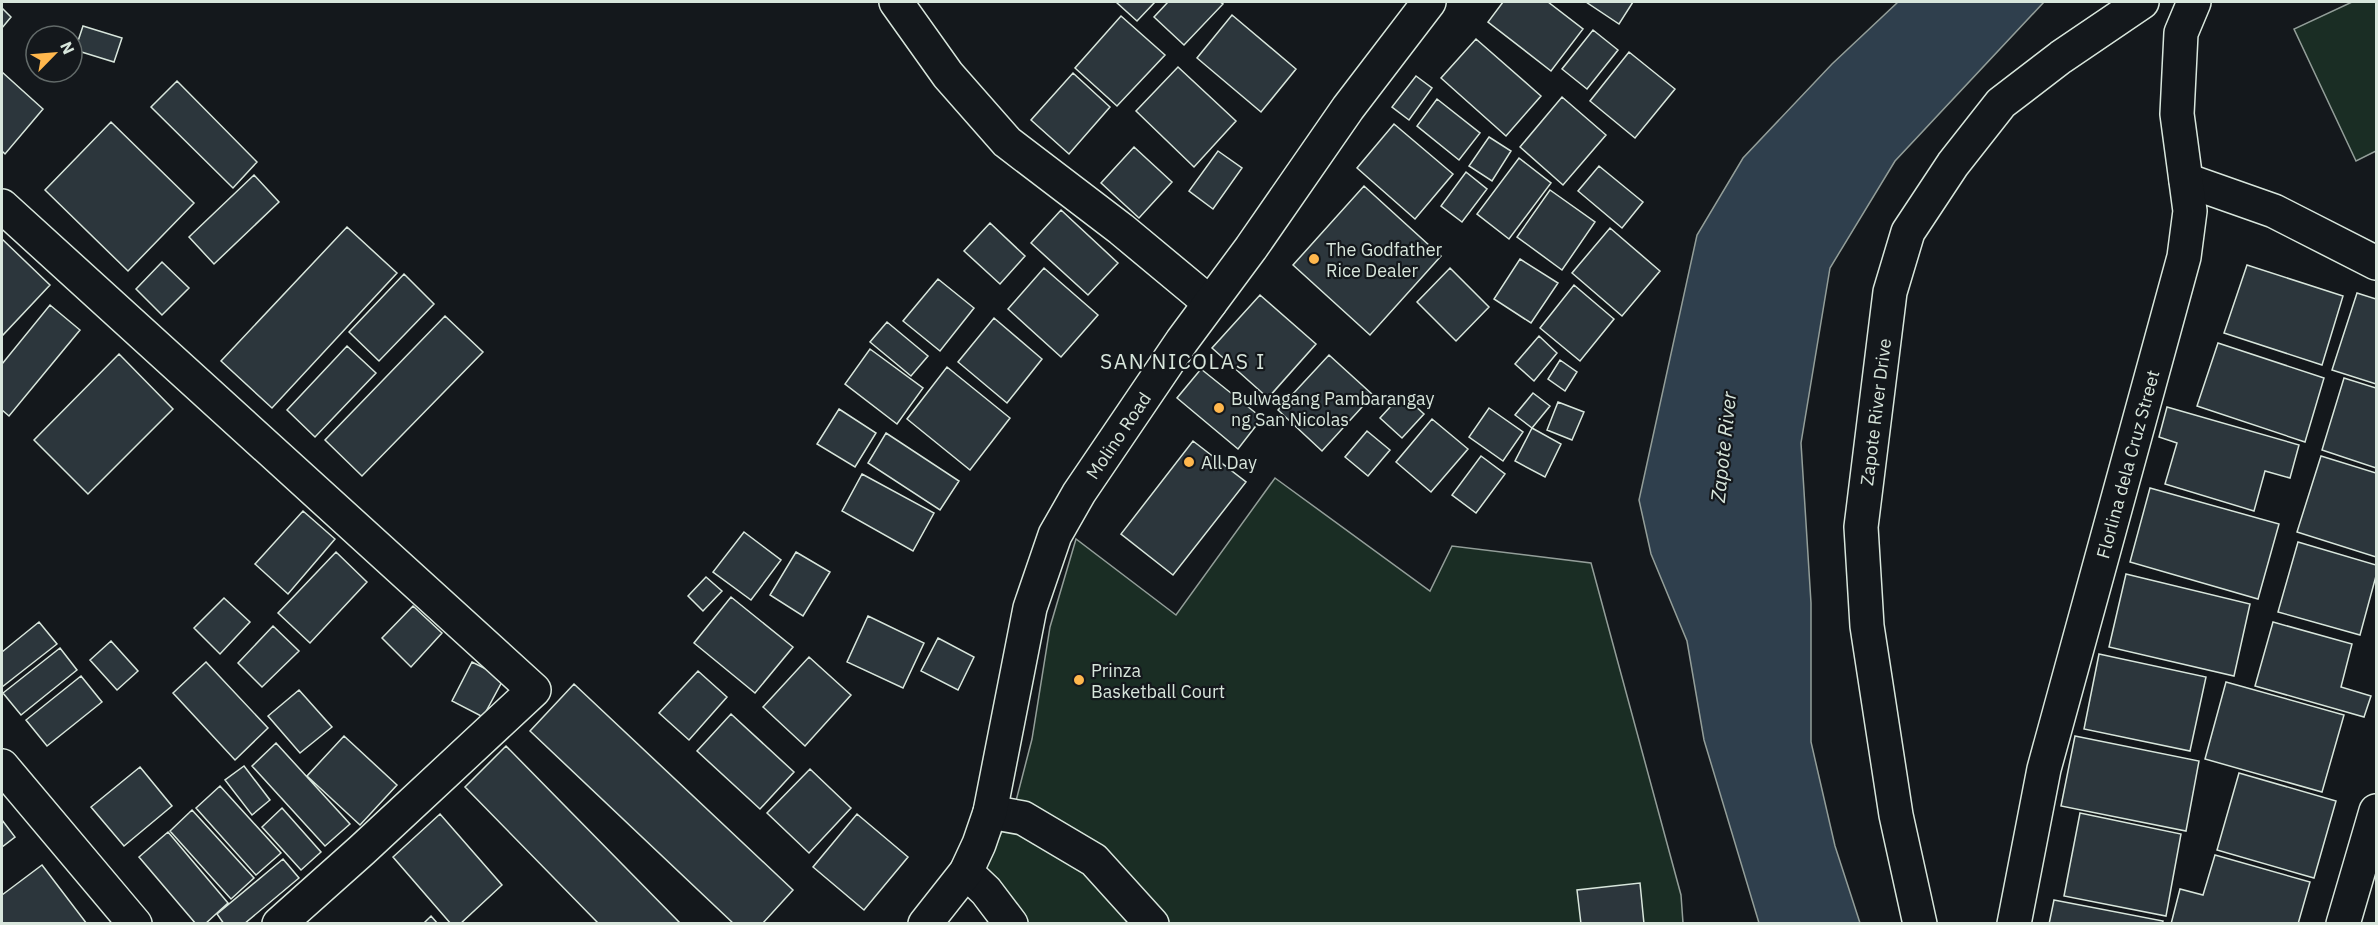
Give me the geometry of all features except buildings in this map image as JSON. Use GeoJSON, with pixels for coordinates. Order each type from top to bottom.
{"type":"FeatureCollection","features":[{"type":"Feature","properties":{"kind":"street"},"geometry":{"type":"LineString","coordinates":[[896,2],[948,75],[1007,142],[1121,229],[1210,303]]}},
{"type":"Feature","properties":{"kind":"street","name":"Molino Road"},"geometry":{"type":"LineString","coordinates":[[925,924],[966,872],[980,844],[990,812],[1030,608],[1055,535],[1079,493],[1210,303],[1348,108],[1429,2]]}},
{"type":"Feature","properties":{"kind":"street","name":"Zapote River Drive"},"geometry":{"type":"LineString","coordinates":[[1920,924],[1896,815],[1867,627],[1861,527],[1890,292],[1908,232],[1953,164],[2001,103],[2061,57],[2142,2]]}},
{"type":"Feature","properties":{"kind":"street","name":"Florlina dela Cruz Street"},"geometry":{"type":"LineString","coordinates":[[2014,924],[2044,769],[2184,257],[2190,211],[2177,114],[2181,33],[2194,2]]}},
{"type":"Feature","properties":{"kind":"street"},"geometry":{"type":"LineString","coordinates":[[2186,180],[2274,212],[2376,263]]}},
{"type":"Feature","properties":{"kind":"street"},"geometry":{"type":"LineString","coordinates":[[2,206],[534,690],[279,924]]}},
{"type":"Feature","properties":{"kind":"street"},"geometry":{"type":"LineString","coordinates":[[2,766],[135,924]]}},
{"type":"Feature","properties":{"kind":"street"},"geometry":{"type":"LineString","coordinates":[[2343,924],[2376,811]]}},
{"type":"Feature","properties":{"kind":"street"},"geometry":{"type":"LineString","coordinates":[[990,812],[1023,818],[1094,860],[1152,924]]}},
{"type":"Feature","properties":{"kind":"street"},"geometry":{"type":"LineString","coordinates":[[966,872],[986,891],[1011,924]]}},
{"type":"Feature","properties":{"kind":"green space"},"geometry":{"type":"Polygon","coordinates":[[[2352,2],[2376,2],[2376,151],[2356,161],[2294,29],[2352,2]]]}},
{"type":"Feature","properties":{"kind":"green space"},"geometry":{"type":"Polygon","coordinates":[[[1275,478],[1430,591],[1452,546],[1591,563],[1681,895],[1683,923],[1024,923],[983,872],[1016,801],[1032,739],[1050,627],[1076,539],[1176,615],[1275,478]]]}},
{"type":"Feature","properties":{"kind":"water","name":"Zapote River"},"geometry":{"type":"Polygon","coordinates":[[[1898,2],[2044,2],[1895,161],[1830,268],[1801,443],[1811,603],[1811,742],[1835,846],[1860,923],[1759,923],[1704,740],[1687,641],[1651,554],[1639,500],[1697,235],[1743,158],[1832,64],[1898,2]]]}},
{"type":"Feature","properties":{"kind":"place","name":"The Godfather Rice Dealer"},"geometry":{"type":"Point","coordinates":[1314,259]}},
{"type":"Feature","properties":{"kind":"place","name":"Bulwagang Pambarangay ng San Nicolas"},"geometry":{"type":"Point","coordinates":[1219,408]}},
{"type":"Feature","properties":{"kind":"place","name":"All Day"},"geometry":{"type":"Point","coordinates":[1189,462]}},
{"type":"Feature","properties":{"kind":"place","name":"Prinza Basketball Court"},"geometry":{"type":"Point","coordinates":[1079,680]}},
{"type":"Feature","properties":{"kind":"district","name":"SAN NICOLAS I"},"geometry":{"type":"Point","coordinates":[1183,361]}}]}
